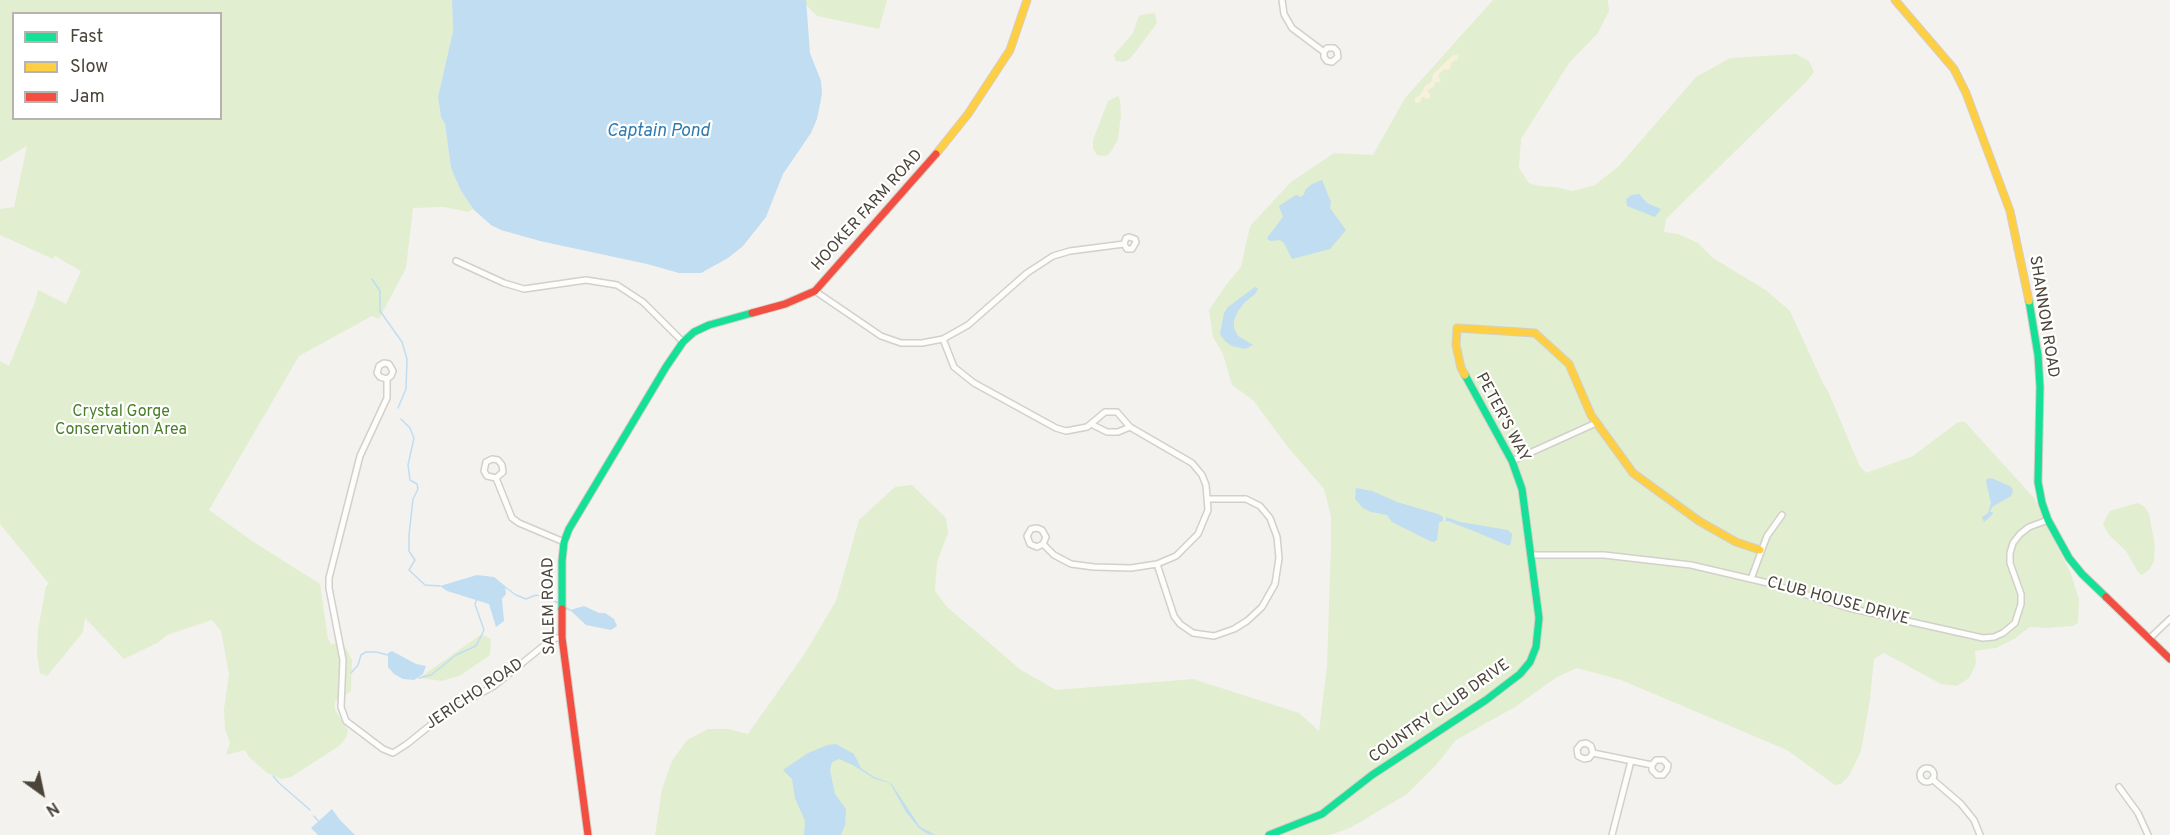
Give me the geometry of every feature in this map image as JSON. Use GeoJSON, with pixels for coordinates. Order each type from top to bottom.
{"type":"FeatureCollection","features":[{"type":"Feature","properties":{"kind":"street","name":"HOOKER FARM ROAD"},"geometry":{"type":"LineString","coordinates":[[666,367],[682,342],[694,332],[709,325],[785,304],[815,291],[933,158],[968,114],[1010,50],[1027,0]]}},
{"type":"Feature","properties":{"kind":"street"},"geometry":{"type":"LineString","coordinates":[[1282,0],[1284,14],[1292,27],[1324,52]]}},
{"type":"Feature","properties":{"kind":"street","name":"SHANNON ROAD"},"geometry":{"type":"LineString","coordinates":[[1895,0],[1954,69],[1974,112],[2010,211],[2025,275],[2038,355],[2040,387],[2038,482],[2048,520],[2075,567],[2170,659]]}},
{"type":"Feature","properties":{"kind":"street"},"geometry":{"type":"LineString","coordinates":[[815,291],[872,331],[890,340],[911,343],[943,339],[968,325],[1044,260],[1063,253],[1124,244]]}},
{"type":"Feature","properties":{"kind":"street"},"geometry":{"type":"LineString","coordinates":[[456,261],[514,287],[535,288],[586,280],[617,285],[643,302],[682,342]]}},
{"type":"Feature","properties":{"kind":"street","name":"PETER'S WAY"},"geometry":{"type":"LineString","coordinates":[[1531,555],[1524,500],[1512,461],[1496,428],[1465,379],[1458,357],[1457,328],[1535,333],[1569,364],[1596,423]]}},
{"type":"Feature","properties":{"kind":"street"},"geometry":{"type":"LineString","coordinates":[[943,339],[954,367],[974,383],[1061,430],[1077,430],[1091,424],[1105,412],[1113,410],[1120,414],[1130,427],[1192,463],[1204,480],[1208,499],[1207,515],[1198,534],[1176,556],[1157,564],[1142,568],[1078,566],[1054,555],[1042,544]]}},
{"type":"Feature","properties":{"kind":"street","name":"SALEM ROAD"},"geometry":{"type":"LineString","coordinates":[[588,835],[562,638],[564,542],[569,529],[666,367]]}},
{"type":"Feature","properties":{"kind":"street","name":"JERICHO ROAD"},"geometry":{"type":"LineString","coordinates":[[387,379],[388,393],[360,456],[331,570],[329,588],[343,660],[341,706],[344,717],[350,725],[388,752],[393,753],[403,748],[448,711],[494,686],[547,643],[562,638]]}},
{"type":"Feature","properties":{"kind":"street"},"geometry":{"type":"LineString","coordinates":[[1512,461],[1596,423],[1628,467],[1639,478],[1699,521],[1736,542],[1760,550]]}},
{"type":"Feature","properties":{"kind":"street"},"geometry":{"type":"LineString","coordinates":[[1091,424],[1107,432],[1118,432],[1130,427]]}},
{"type":"Feature","properties":{"kind":"street"},"geometry":{"type":"LineString","coordinates":[[496,478],[507,511],[514,520],[564,542]]}},
{"type":"Feature","properties":{"kind":"street"},"geometry":{"type":"LineString","coordinates":[[1157,564],[1174,616],[1193,633],[1214,636],[1234,629],[1247,621],[1262,606],[1275,584],[1278,568],[1279,548],[1275,527],[1263,510],[1251,501],[1241,498],[1208,499]]}},
{"type":"Feature","properties":{"kind":"street"},"geometry":{"type":"LineString","coordinates":[[1751,579],[1760,550],[1782,515]]}},
{"type":"Feature","properties":{"kind":"street","name":"CLUB HOUSE DRIVE"},"geometry":{"type":"LineString","coordinates":[[1531,555],[1604,555],[1691,565],[1751,579],[1849,608],[1972,636],[1994,637],[2003,633],[2014,623],[2021,604],[2010,563],[2013,543],[2029,527],[2048,520]]}},
{"type":"Feature","properties":{"kind":"street","name":"COUNTRY CLUB DRIVE"},"geometry":{"type":"LineString","coordinates":[[1269,835],[1322,814],[1372,775],[1486,700],[1520,674],[1532,657],[1539,627],[1531,555]]}},
{"type":"Feature","properties":{"kind":"street"},"geometry":{"type":"LineString","coordinates":[[2149,639],[2170,619]]}},
{"type":"Feature","properties":{"kind":"street"},"geometry":{"type":"LineString","coordinates":[[1593,753],[1652,765]]}},
{"type":"Feature","properties":{"kind":"street"},"geometry":{"type":"LineString","coordinates":[[1612,835],[1631,761]]}},
{"type":"Feature","properties":{"kind":"street"},"geometry":{"type":"LineString","coordinates":[[1932,779],[1961,804],[1974,819],[1980,835]]}},
{"type":"Feature","properties":{"kind":"street"},"geometry":{"type":"LineString","coordinates":[[2119,787],[2138,813],[2148,835]]}},
{"type":"Feature","properties":{"kind":"green space","name":"Crystal Gorge Conservation Area"},"geometry":{"type":"Polygon","coordinates":[[[0,0],[452,0],[453,31],[438,97],[441,117],[445,124],[451,168],[460,189],[473,209],[468,212],[444,207],[413,208],[406,268],[379,319],[372,316],[299,356],[209,510],[252,541],[320,584],[328,639],[331,644],[341,643],[352,660],[351,691],[335,701],[335,710],[348,730],[346,738],[339,746],[291,777],[281,779],[267,773],[249,757],[245,750],[226,755],[230,743],[225,729],[224,709],[229,674],[221,631],[212,620],[167,635],[159,642],[124,659],[85,618],[83,632],[58,663],[47,676],[40,673],[37,655],[38,630],[46,586],[49,584],[0,524],[0,361],[9,366],[38,290],[66,304],[81,271],[55,256],[53,259],[0,235],[0,209],[14,207],[27,146],[0,162],[0,0]]]}},
{"type":"Feature","properties":{"kind":"green space"},"geometry":{"type":"Polygon","coordinates":[[[801,0],[887,0],[879,29],[817,16],[801,0]]]}},
{"type":"Feature","properties":{"kind":"green space"},"geometry":{"type":"Polygon","coordinates":[[[1493,0],[1608,0],[1609,11],[1598,33],[1569,63],[1521,139],[1519,168],[1529,183],[1539,186],[1573,191],[1595,185],[1619,166],[1696,77],[1730,58],[1796,54],[1809,61],[1814,72],[1806,82],[1666,219],[1664,232],[1678,234],[1698,243],[1713,258],[1767,291],[1790,311],[1829,393],[1859,465],[1866,473],[1913,456],[1958,422],[1965,422],[2035,499],[2070,571],[2079,599],[2078,623],[2073,626],[2030,627],[2014,639],[1996,648],[1975,651],[1976,664],[1969,678],[1957,686],[1941,684],[1884,653],[1874,659],[1861,751],[1849,776],[1841,784],[1835,785],[1787,750],[1621,680],[1577,668],[1557,677],[1515,707],[1456,740],[1436,765],[1407,794],[1350,828],[1330,835],[655,835],[662,789],[672,761],[687,740],[708,729],[729,729],[748,734],[805,653],[836,601],[859,520],[895,487],[912,485],[946,518],[948,533],[937,562],[935,591],[947,607],[1021,670],[1056,690],[1193,679],[1299,713],[1319,731],[1327,666],[1331,544],[1331,516],[1324,489],[1287,446],[1253,400],[1232,385],[1223,354],[1213,337],[1209,310],[1241,267],[1250,226],[1291,182],[1334,153],[1373,155],[1405,98],[1493,0]]]}},
{"type":"Feature","properties":{"kind":"green space"},"geometry":{"type":"Polygon","coordinates":[[[1155,13],[1157,23],[1130,59],[1124,62],[1116,61],[1114,55],[1133,33],[1138,18],[1141,15],[1155,13]]]}},
{"type":"Feature","properties":{"kind":"green space"},"geometry":{"type":"Polygon","coordinates":[[[1118,96],[1121,116],[1118,139],[1108,155],[1097,155],[1093,148],[1093,140],[1108,101],[1118,96]]]}},
{"type":"Feature","properties":{"kind":"green space"},"geometry":{"type":"Polygon","coordinates":[[[2137,503],[2144,506],[2149,514],[2155,546],[2154,561],[2149,570],[2142,575],[2126,551],[2109,535],[2103,524],[2110,511],[2137,503]]]}},
{"type":"Feature","properties":{"kind":"green space"},"geometry":{"type":"Polygon","coordinates":[[[482,634],[491,639],[490,655],[461,675],[442,681],[419,678],[482,634]]]}},
{"type":"Feature","properties":{"kind":"sand"},"geometry":{"type":"Polygon","coordinates":[[[1453,55],[1458,55],[1458,59],[1452,62],[1450,69],[1443,70],[1438,76],[1441,82],[1435,82],[1434,87],[1427,90],[1430,98],[1423,97],[1419,103],[1415,103],[1415,98],[1431,82],[1433,74],[1453,55]]]}},
{"type":"Feature","properties":{"kind":"water","name":"Captain Pond"},"geometry":{"type":"Polygon","coordinates":[[[452,0],[806,0],[810,53],[821,81],[822,94],[817,119],[811,133],[783,174],[766,217],[743,246],[728,258],[701,273],[679,273],[501,230],[491,225],[473,209],[460,189],[451,168],[445,124],[441,117],[438,97],[453,31],[452,0]]]}},
{"type":"Feature","properties":{"kind":"water"},"geometry":{"type":"Polygon","coordinates":[[[1322,180],[1331,202],[1330,208],[1346,230],[1330,249],[1292,259],[1284,243],[1280,240],[1270,241],[1267,238],[1283,217],[1279,206],[1296,195],[1301,197],[1312,184],[1322,180]]]}},
{"type":"Feature","properties":{"kind":"water"},"geometry":{"type":"Polygon","coordinates":[[[1639,194],[1647,203],[1661,209],[1655,217],[1627,206],[1626,199],[1639,194]]]}},
{"type":"Feature","properties":{"kind":"water"},"geometry":{"type":"Polygon","coordinates":[[[1255,287],[1258,289],[1255,294],[1245,302],[1234,320],[1234,328],[1238,336],[1253,345],[1245,349],[1232,346],[1220,334],[1224,313],[1228,307],[1255,287]]]}},
{"type":"Feature","properties":{"kind":"water"},"geometry":{"type":"Polygon","coordinates":[[[1991,478],[2010,486],[2013,490],[2011,496],[1992,507],[1990,512],[1993,512],[1992,515],[1984,522],[1982,517],[1988,513],[1991,503],[1986,482],[1991,478]]]}},
{"type":"Feature","properties":{"kind":"water"},"geometry":{"type":"Polygon","coordinates":[[[1356,488],[1372,491],[1443,517],[1443,521],[1439,522],[1437,540],[1430,541],[1392,522],[1387,515],[1363,508],[1355,499],[1356,488]]]}},
{"type":"Feature","properties":{"kind":"water"},"geometry":{"type":"Polygon","coordinates":[[[1446,517],[1460,522],[1508,530],[1512,534],[1511,542],[1509,546],[1446,522],[1446,517]]]}},
{"type":"Feature","properties":{"kind":"water"},"geometry":{"type":"Polygon","coordinates":[[[477,575],[494,577],[505,586],[506,594],[502,599],[504,621],[496,627],[489,604],[447,591],[440,586],[477,575]]]}},
{"type":"Feature","properties":{"kind":"water"},"geometry":{"type":"Polygon","coordinates":[[[584,606],[599,613],[605,613],[614,619],[617,626],[611,630],[586,625],[570,610],[584,606]]]}},
{"type":"Feature","properties":{"kind":"water"},"geometry":{"type":"Polygon","coordinates":[[[392,651],[416,664],[426,666],[423,674],[414,680],[403,679],[394,674],[388,667],[388,653],[392,651]]]}},
{"type":"Feature","properties":{"kind":"water"},"geometry":{"type":"Polygon","coordinates":[[[836,744],[854,754],[861,768],[874,777],[891,783],[920,827],[936,835],[928,834],[919,828],[906,812],[890,783],[875,779],[839,759],[832,762],[830,770],[835,794],[846,809],[845,825],[841,835],[804,835],[805,821],[795,798],[792,779],[783,770],[808,753],[836,744]]]}},
{"type":"Feature","properties":{"kind":"water"},"geometry":{"type":"Polygon","coordinates":[[[332,809],[355,835],[318,835],[311,828],[332,809]]]}},
{"type":"Feature","properties":{"kind":"waterway"},"geometry":{"type":"LineString","coordinates":[[372,279],[380,291],[380,311],[402,342],[407,359],[406,389],[398,408]]}},
{"type":"Feature","properties":{"kind":"waterway"},"geometry":{"type":"LineString","coordinates":[[401,419],[410,428],[414,438],[408,465],[410,480],[417,484],[418,489],[413,499],[409,535],[409,551],[415,560],[409,570],[425,585],[440,586]]}},
{"type":"Feature","properties":{"kind":"waterway"},"geometry":{"type":"LineString","coordinates":[[501,584],[526,599],[536,595],[558,603]]}},
{"type":"Feature","properties":{"kind":"waterway"},"geometry":{"type":"LineString","coordinates":[[419,678],[431,675],[456,655],[476,646],[484,630],[475,604],[477,599]]}},
{"type":"Feature","properties":{"kind":"waterway"},"geometry":{"type":"LineString","coordinates":[[566,608],[570,610]]}},
{"type":"Feature","properties":{"kind":"waterway"},"geometry":{"type":"LineString","coordinates":[[351,673],[358,665],[361,655],[366,652],[388,655]]}},
{"type":"Feature","properties":{"kind":"waterway"},"geometry":{"type":"LineString","coordinates":[[273,776],[310,810]]}},
{"type":"Feature","properties":{"kind":"waterway"},"geometry":{"type":"LineString","coordinates":[[314,816],[319,822]]}},
{"type":"Feature","properties":{"kind":"traffic: fast"},"geometry":{"type":"LineString","coordinates":[[2029,301],[2038,355],[2040,387],[2038,482],[2042,503],[2048,520],[2069,558],[2106,597]]}},
{"type":"Feature","properties":{"kind":"traffic: fast"},"geometry":{"type":"LineString","coordinates":[[562,609],[562,561],[564,542],[569,529],[666,367],[683,342],[694,332],[709,325],[752,313]]}},
{"type":"Feature","properties":{"kind":"traffic: fast"},"geometry":{"type":"LineString","coordinates":[[1269,835],[1322,814],[1372,775],[1486,700],[1520,674],[1530,662],[1536,647],[1539,618],[1522,489],[1512,461],[1465,375]]}},
{"type":"Feature","properties":{"kind":"traffic: slow"},"geometry":{"type":"LineString","coordinates":[[936,154],[968,114],[1010,50],[1027,0]]}},
{"type":"Feature","properties":{"kind":"traffic: slow"},"geometry":{"type":"LineString","coordinates":[[1895,0],[1954,69],[1966,93],[2010,211],[2029,301]]}},
{"type":"Feature","properties":{"kind":"traffic: slow"},"geometry":{"type":"LineString","coordinates":[[1465,375],[1461,368],[1456,345],[1457,328],[1535,333],[1569,364],[1591,415],[1633,473],[1699,521],[1736,542],[1760,550]]}},
{"type":"Feature","properties":{"kind":"traffic: jam"},"geometry":{"type":"LineString","coordinates":[[752,313],[785,304],[815,291],[936,154]]}},
{"type":"Feature","properties":{"kind":"traffic: jam"},"geometry":{"type":"LineString","coordinates":[[2106,597],[2170,659]]}},
{"type":"Feature","properties":{"kind":"traffic: jam"},"geometry":{"type":"LineString","coordinates":[[562,609],[562,638],[588,835]]}}]}
